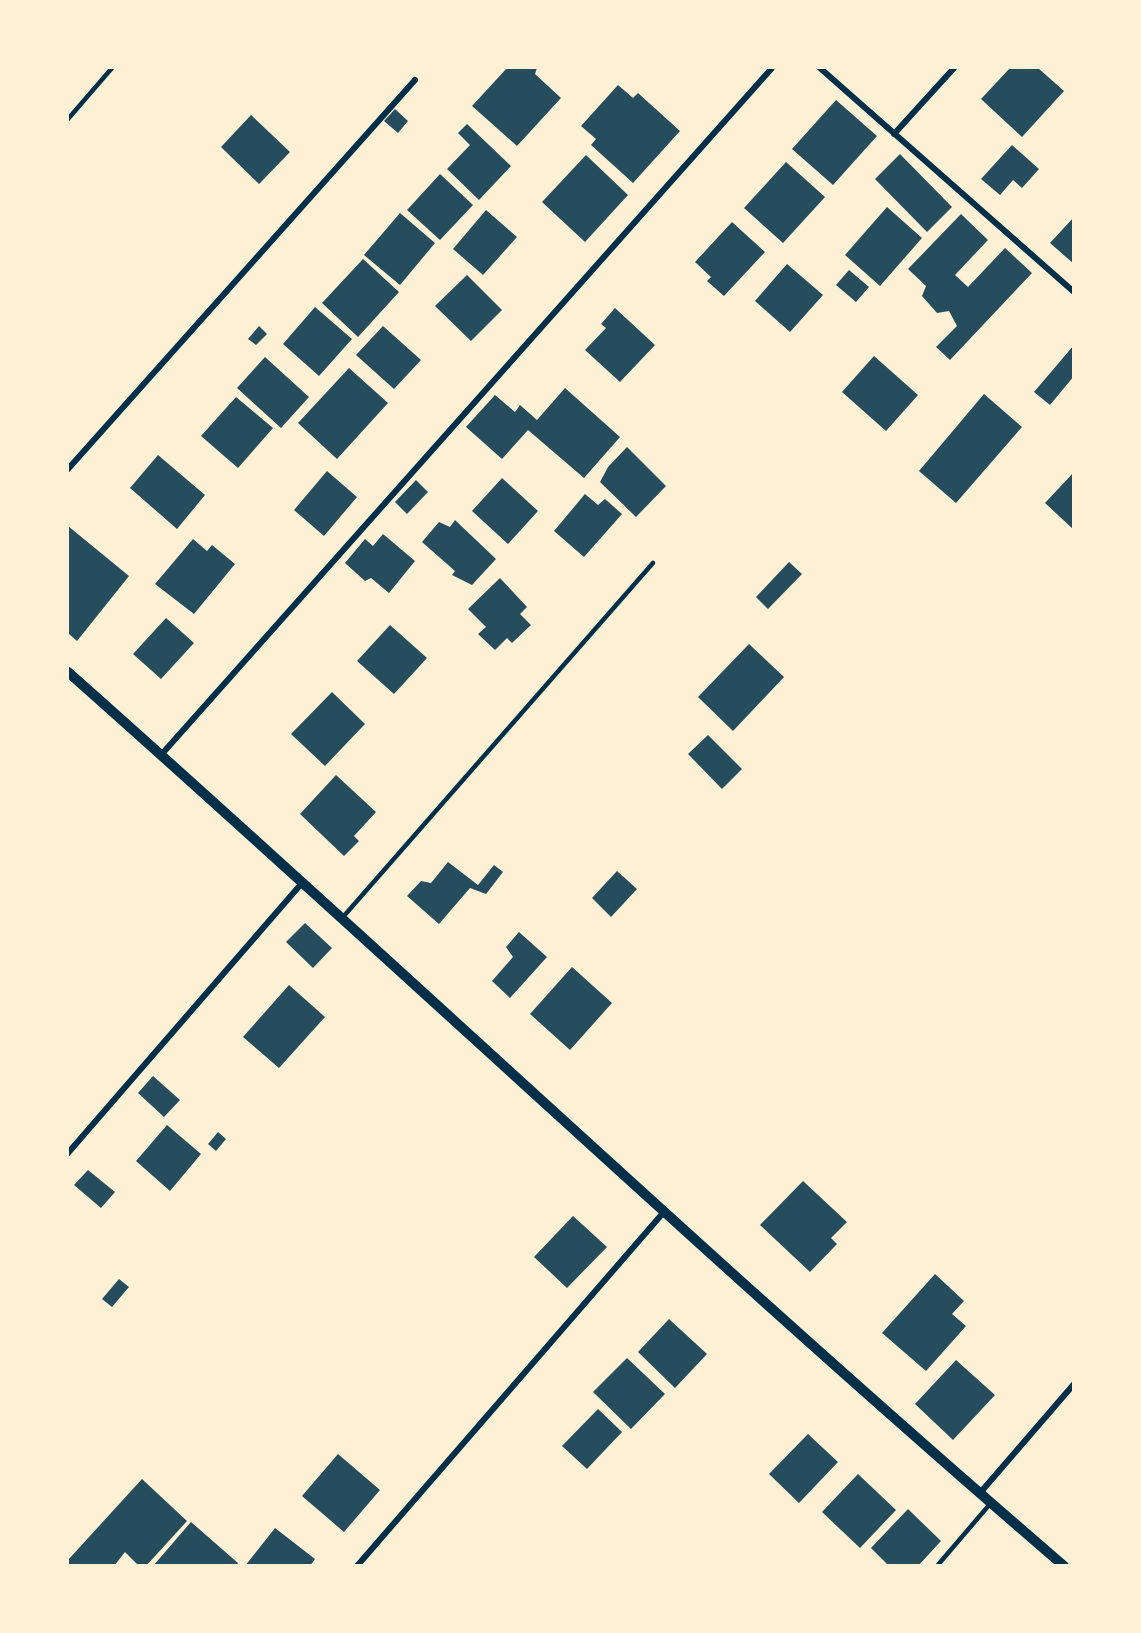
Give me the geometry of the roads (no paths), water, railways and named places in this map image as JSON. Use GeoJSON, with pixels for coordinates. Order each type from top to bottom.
{"type":"FeatureCollection","features":[{"type":"Feature","properties":{"kind":"street"},"geometry":{"type":"LineString","coordinates":[[161,755],[772,68]]}},
{"type":"Feature","properties":{"kind":"street"},"geometry":{"type":"LineString","coordinates":[[820,68],[1074,292]]}},
{"type":"Feature","properties":{"kind":"street"},"geometry":{"type":"LineString","coordinates":[[894,134],[954,68]]}},
{"type":"Feature","properties":{"kind":"street"},"geometry":{"type":"LineString","coordinates":[[68,469],[415,80]]}},
{"type":"Feature","properties":{"kind":"street"},"geometry":{"type":"LineString","coordinates":[[68,672],[302,883],[343,917],[663,1213],[1064,1566]]}},
{"type":"Feature","properties":{"kind":"street"},"geometry":{"type":"LineString","coordinates":[[68,1153],[302,883]]}},
{"type":"Feature","properties":{"kind":"street"},"geometry":{"type":"LineString","coordinates":[[357,1566],[663,1213]]}},
{"type":"Feature","properties":{"kind":"street"},"geometry":{"type":"LineString","coordinates":[[980,1493],[1074,1384]]}},
{"type":"Feature","properties":{"kind":"lane"},"geometry":{"type":"LineString","coordinates":[[68,119],[112,68]]}},
{"type":"Feature","properties":{"kind":"lane"},"geometry":{"type":"LineString","coordinates":[[343,917],[653,563]]}},
{"type":"Feature","properties":{"kind":"lane"},"geometry":{"type":"LineString","coordinates":[[937,1566],[991,1503]]}}]}
